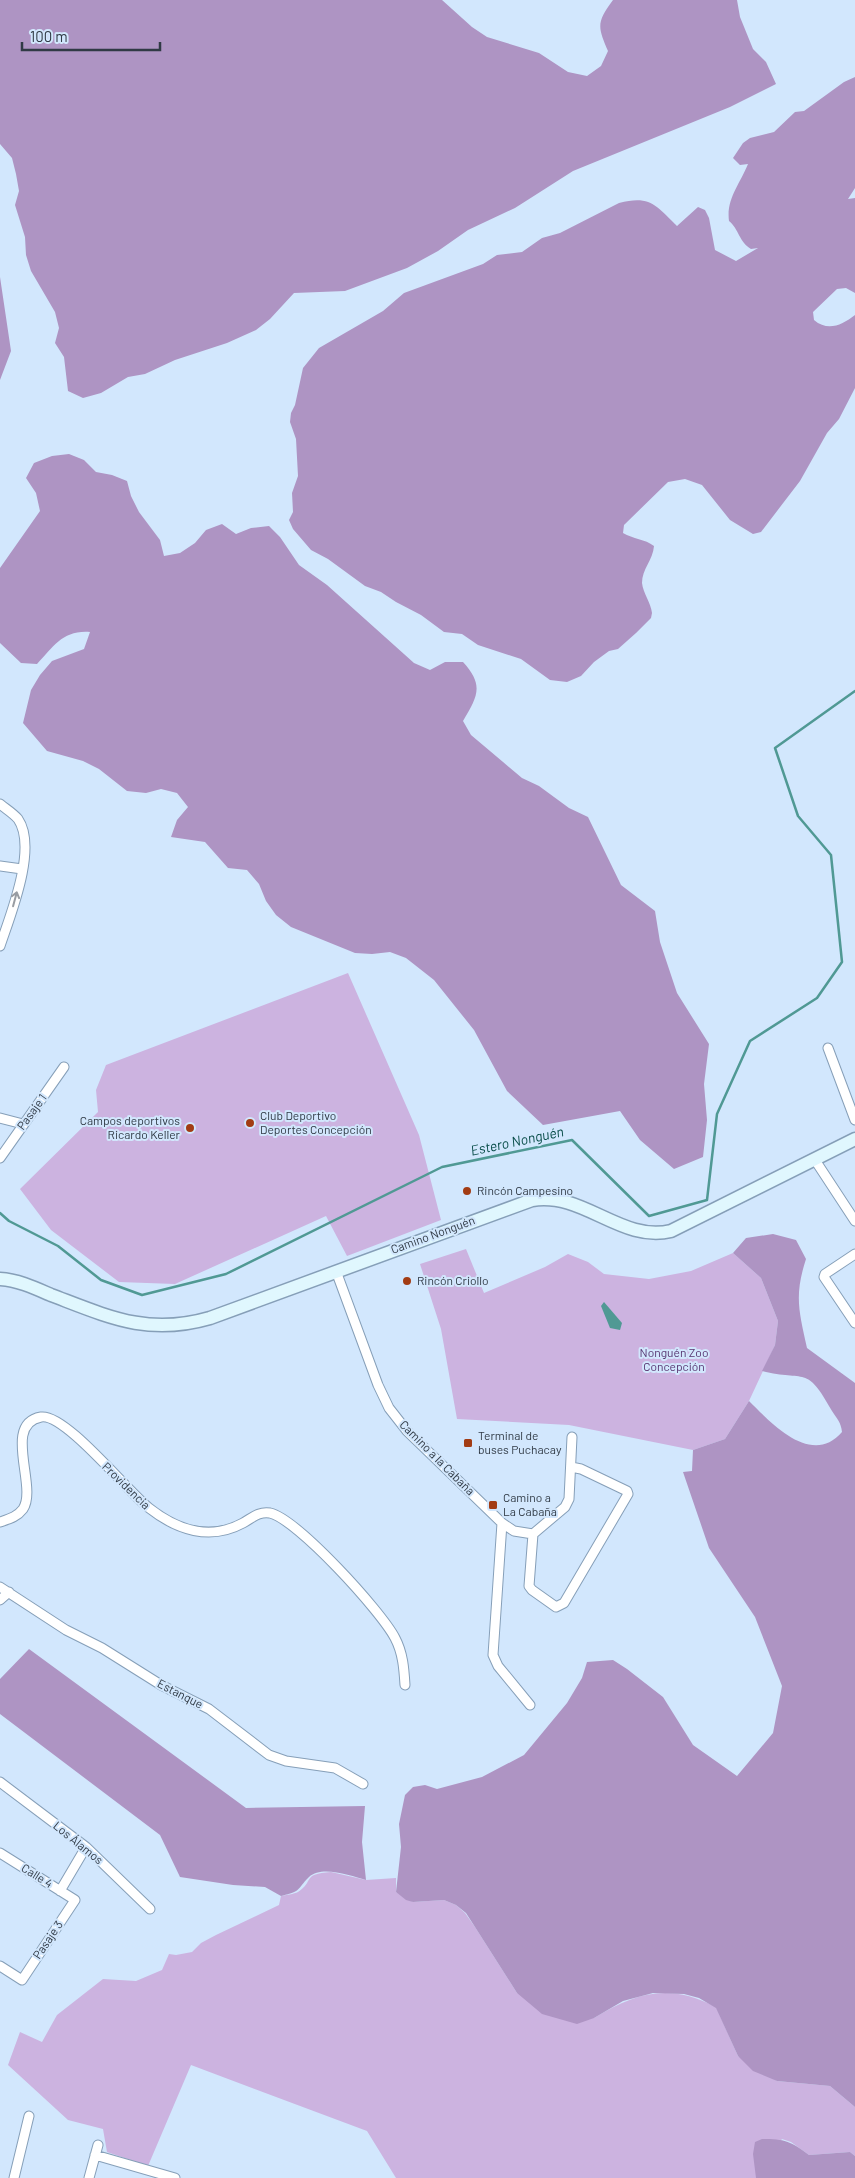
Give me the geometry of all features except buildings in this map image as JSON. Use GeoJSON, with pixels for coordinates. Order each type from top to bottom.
{"type":"FeatureCollection","features":[{"type":"Feature","properties":{"kind":"main road","name":"Camino Nonguén"},"geometry":{"type":"LineString","coordinates":[[0,1279],[21,1283],[121,1322],[162,1326],[188,1324],[210,1318],[523,1202],[541,1198],[566,1200],[636,1231],[663,1233],[678,1228],[855,1139]]}},
{"type":"Feature","properties":{"kind":"street"},"geometry":{"type":"LineString","coordinates":[[0,804],[18,820],[25,842],[22,869],[14,904],[0,946]]}},
{"type":"Feature","properties":{"kind":"street"},"geometry":{"type":"LineString","coordinates":[[0,866],[22,869]]}},
{"type":"Feature","properties":{"kind":"street"},"geometry":{"type":"LineString","coordinates":[[828,1048],[855,1120]]}},
{"type":"Feature","properties":{"kind":"street","name":"Pasaje 1"},"geometry":{"type":"LineString","coordinates":[[0,1158],[64,1067]]}},
{"type":"Feature","properties":{"kind":"street"},"geometry":{"type":"LineString","coordinates":[[0,1118],[23,1124]]}},
{"type":"Feature","properties":{"kind":"street"},"geometry":{"type":"LineString","coordinates":[[815,1160],[855,1221]]}},
{"type":"Feature","properties":{"kind":"street"},"geometry":{"type":"LineString","coordinates":[[855,1254],[825,1274],[824,1277],[855,1323]]}},
{"type":"Feature","properties":{"kind":"street","name":"Camino a la Cabaña"},"geometry":{"type":"LineString","coordinates":[[336,1271],[378,1385],[390,1408],[407,1430],[502,1523],[514,1531],[533,1534]]}},
{"type":"Feature","properties":{"kind":"street","name":"Providencia"},"geometry":{"type":"LineString","coordinates":[[0,1522],[19,1514],[27,1500],[22,1445],[26,1428],[36,1419],[51,1418],[73,1433],[142,1503],[182,1528],[202,1533],[218,1532],[236,1526],[262,1513],[273,1514],[291,1524],[362,1593],[394,1636],[400,1650],[405,1685]]}},
{"type":"Feature","properties":{"kind":"street"},"geometry":{"type":"LineString","coordinates":[[571,1467],[589,1473],[628,1494],[589,1563],[561,1606],[556,1607],[529,1586],[533,1534],[564,1507],[570,1499],[571,1467],[572,1437]]}},
{"type":"Feature","properties":{"kind":"street"},"geometry":{"type":"LineString","coordinates":[[502,1523],[493,1655],[498,1666],[530,1705]]}},
{"type":"Feature","properties":{"kind":"street","name":"Estanque"},"geometry":{"type":"LineString","coordinates":[[0,1587],[66,1630],[102,1648],[161,1685],[209,1708],[269,1756],[286,1761],[335,1768],[363,1784]]}},
{"type":"Feature","properties":{"kind":"street"},"geometry":{"type":"LineString","coordinates":[[0,1600],[8,1592]]}},
{"type":"Feature","properties":{"kind":"street","name":"Los Álamos"},"geometry":{"type":"LineString","coordinates":[[0,1782],[86,1847],[150,1909]]}},
{"type":"Feature","properties":{"kind":"street"},"geometry":{"type":"LineString","coordinates":[[60,1891],[86,1847]]}},
{"type":"Feature","properties":{"kind":"street","name":"Calle 4"},"geometry":{"type":"LineString","coordinates":[[0,1853],[75,1900]]}},
{"type":"Feature","properties":{"kind":"street","name":"Pasaje 3"},"geometry":{"type":"LineString","coordinates":[[0,1966],[22,1980],[75,1900]]}},
{"type":"Feature","properties":{"kind":"street"},"geometry":{"type":"LineString","coordinates":[[14,2178],[29,2116]]}},
{"type":"Feature","properties":{"kind":"street"},"geometry":{"type":"LineString","coordinates":[[89,2178],[98,2145]]}},
{"type":"Feature","properties":{"kind":"street"},"geometry":{"type":"LineString","coordinates":[[95,2155],[175,2178]]}},
{"type":"Feature","properties":{"kind":"green space","name":"Club Deportivo Deportes Concepción"},"geometry":{"type":"Polygon","coordinates":[[[348,973],[419,1135],[441,1220],[347,1256],[326,1216],[175,1284],[119,1282],[51,1230],[20,1189],[98,1112],[96,1090],[106,1065],[348,973]]]}},
{"type":"Feature","properties":{"kind":"green space","name":"Nonguén Zoo Concepción"},"geometry":{"type":"Polygon","coordinates":[[[466,1249],[484,1293],[545,1267],[568,1254],[588,1262],[604,1274],[649,1279],[691,1271],[733,1253],[761,1278],[778,1321],[775,1345],[749,1401],[725,1439],[693,1450],[569,1425],[457,1419],[441,1329],[420,1264],[466,1249]]]}},
{"type":"Feature","properties":{"kind":"green space"},"geometry":{"type":"Polygon","coordinates":[[[331,1872],[366,1880],[396,1878],[396,1892],[413,1902],[444,1900],[456,1905],[465,1913],[475,1927],[517,1993],[594,2018],[625,2002],[654,1994],[683,1995],[716,2007],[738,2056],[777,2081],[830,2086],[855,2107],[855,2156],[850,2152],[809,2155],[791,2142],[782,2139],[756,2174],[756,2178],[396,2178],[367,2131],[191,2065],[148,2166],[107,2152],[103,2129],[68,2120],[8,2065],[20,2032],[42,2042],[57,2015],[103,1979],[136,1981],[162,1970],[169,1954],[176,1955],[192,1952],[201,1943],[279,1905],[281,1896],[298,1892],[312,1876],[331,1872]]]}},
{"type":"Feature","properties":{"kind":"shaded area"},"geometry":{"type":"Polygon","coordinates":[[[0,0],[442,0],[472,27],[487,37],[539,53],[568,72],[587,76],[601,66],[608,51],[600,24],[601,19],[613,0],[737,0],[740,17],[753,49],[766,62],[776,84],[730,107],[573,171],[515,208],[468,230],[438,251],[407,268],[345,291],[294,293],[270,319],[256,330],[227,343],[175,360],[145,374],[128,377],[101,393],[83,398],[68,391],[64,357],[55,343],[59,328],[55,312],[31,271],[26,255],[25,237],[15,205],[19,191],[16,174],[12,158],[0,144],[0,0]]]}},
{"type":"Feature","properties":{"kind":"shaded area"},"geometry":{"type":"Polygon","coordinates":[[[855,77],[855,188],[848,199],[855,198],[855,293],[846,288],[837,289],[813,312],[814,320],[824,326],[835,326],[855,315],[855,388],[839,419],[827,433],[800,481],[761,532],[753,534],[730,520],[702,485],[685,479],[668,482],[624,525],[623,533],[654,546],[652,556],[642,578],[652,613],[651,618],[618,649],[609,651],[594,662],[581,676],[567,682],[550,680],[521,659],[478,645],[462,634],[444,632],[421,615],[381,592],[365,586],[328,559],[311,550],[293,529],[289,520],[293,512],[292,493],[298,476],[296,439],[290,422],[291,413],[295,405],[303,368],[319,348],[383,311],[404,293],[483,264],[497,255],[522,252],[542,238],[560,233],[619,203],[639,200],[646,201],[658,208],[677,226],[698,207],[705,210],[709,218],[715,250],[736,261],[758,248],[751,249],[747,246],[729,221],[730,206],[734,192],[748,164],[740,165],[733,158],[743,143],[750,138],[774,132],[795,112],[804,111],[844,82],[855,77]]]}},
{"type":"Feature","properties":{"kind":"shaded area"},"geometry":{"type":"Polygon","coordinates":[[[0,277],[11,351],[0,380],[0,277]]]}},
{"type":"Feature","properties":{"kind":"shaded area"},"geometry":{"type":"Polygon","coordinates":[[[69,454],[84,460],[96,472],[112,475],[127,481],[131,496],[139,512],[160,540],[164,556],[180,553],[195,543],[206,530],[222,524],[236,534],[251,528],[269,526],[280,537],[299,565],[327,585],[414,663],[430,670],[445,662],[463,662],[470,670],[476,684],[475,697],[463,721],[471,735],[522,778],[539,786],[569,808],[588,817],[621,885],[655,911],[660,942],[677,993],[709,1044],[704,1084],[707,1120],[703,1157],[674,1169],[640,1140],[620,1111],[543,1125],[507,1091],[474,1030],[434,980],[406,958],[390,952],[355,953],[291,927],[276,915],[266,901],[259,884],[247,870],[228,868],[205,842],[171,837],[177,820],[188,807],[177,793],[161,789],[146,793],[127,791],[99,769],[83,761],[47,751],[23,723],[31,690],[40,675],[52,661],[84,649],[90,632],[66,636],[54,645],[37,664],[21,663],[0,643],[0,568],[40,511],[36,493],[26,478],[34,463],[52,456],[69,454]]]}},
{"type":"Feature","properties":{"kind":"shaded area"},"geometry":{"type":"Polygon","coordinates":[[[773,1234],[796,1240],[806,1259],[800,1283],[799,1304],[807,1348],[855,1383],[855,2107],[830,2086],[777,2081],[753,2071],[738,2056],[716,2008],[699,1998],[684,1994],[653,1993],[623,2001],[594,2018],[577,2024],[542,2014],[517,1993],[466,1913],[456,1905],[444,1900],[413,1902],[406,1900],[396,1892],[401,1847],[399,1824],[405,1795],[413,1787],[425,1785],[437,1789],[482,1777],[524,1755],[567,1703],[582,1678],[587,1662],[613,1660],[627,1669],[663,1697],[693,1745],[737,1776],[773,1733],[782,1686],[755,1617],[709,1548],[683,1472],[692,1471],[693,1450],[725,1439],[749,1401],[781,1430],[805,1444],[818,1445],[830,1442],[842,1432],[840,1423],[816,1386],[810,1381],[797,1376],[762,1371],[775,1345],[778,1321],[761,1278],[733,1253],[746,1238],[773,1234]]]}},
{"type":"Feature","properties":{"kind":"shaded area"},"geometry":{"type":"Polygon","coordinates":[[[604,1302],[622,1323],[620,1330],[610,1328],[601,1306],[604,1302]]]}},
{"type":"Feature","properties":{"kind":"shaded area"},"geometry":{"type":"Polygon","coordinates":[[[29,1649],[246,1808],[365,1806],[362,1842],[366,1880],[337,1872],[321,1872],[309,1877],[296,1891],[281,1896],[265,1887],[233,1885],[180,1877],[160,1835],[0,1714],[0,1679],[29,1649]]]}},
{"type":"Feature","properties":{"kind":"shaded area"},"geometry":{"type":"Polygon","coordinates":[[[762,2139],[787,2142],[809,2155],[850,2152],[855,2156],[855,2178],[756,2178],[753,2154],[755,2142],[762,2139]]]}},
{"type":"Feature","properties":{"kind":"waterway","name":"Estero Nonguén"},"geometry":{"type":"LineString","coordinates":[[0,1213],[9,1221],[58,1246],[101,1280],[142,1295],[226,1274],[442,1167],[572,1140],[649,1216],[707,1200],[717,1114],[750,1041],[817,998],[842,962],[831,855],[798,816],[775,748],[855,691]]}},
{"type":"Feature","properties":{"kind":"place","name":"Club Deportivo Deportes Concepción"},"geometry":{"type":"Point","coordinates":[250,1123]}},
{"type":"Feature","properties":{"kind":"place","name":"Campos deportivos Ricardo Keller"},"geometry":{"type":"Point","coordinates":[190,1128]}},
{"type":"Feature","properties":{"kind":"place","name":"Rincón Campesino"},"geometry":{"type":"Point","coordinates":[467,1191]}},
{"type":"Feature","properties":{"kind":"place","name":"Rincón Criollo"},"geometry":{"type":"Point","coordinates":[407,1281]}},
{"type":"Feature","properties":{"kind":"place","name":"Terminal de buses Puchacay"},"geometry":{"type":"Point","coordinates":[468,1443]}},
{"type":"Feature","properties":{"kind":"place","name":"Camino a La Cabaña"},"geometry":{"type":"Point","coordinates":[493,1505]}}]}
